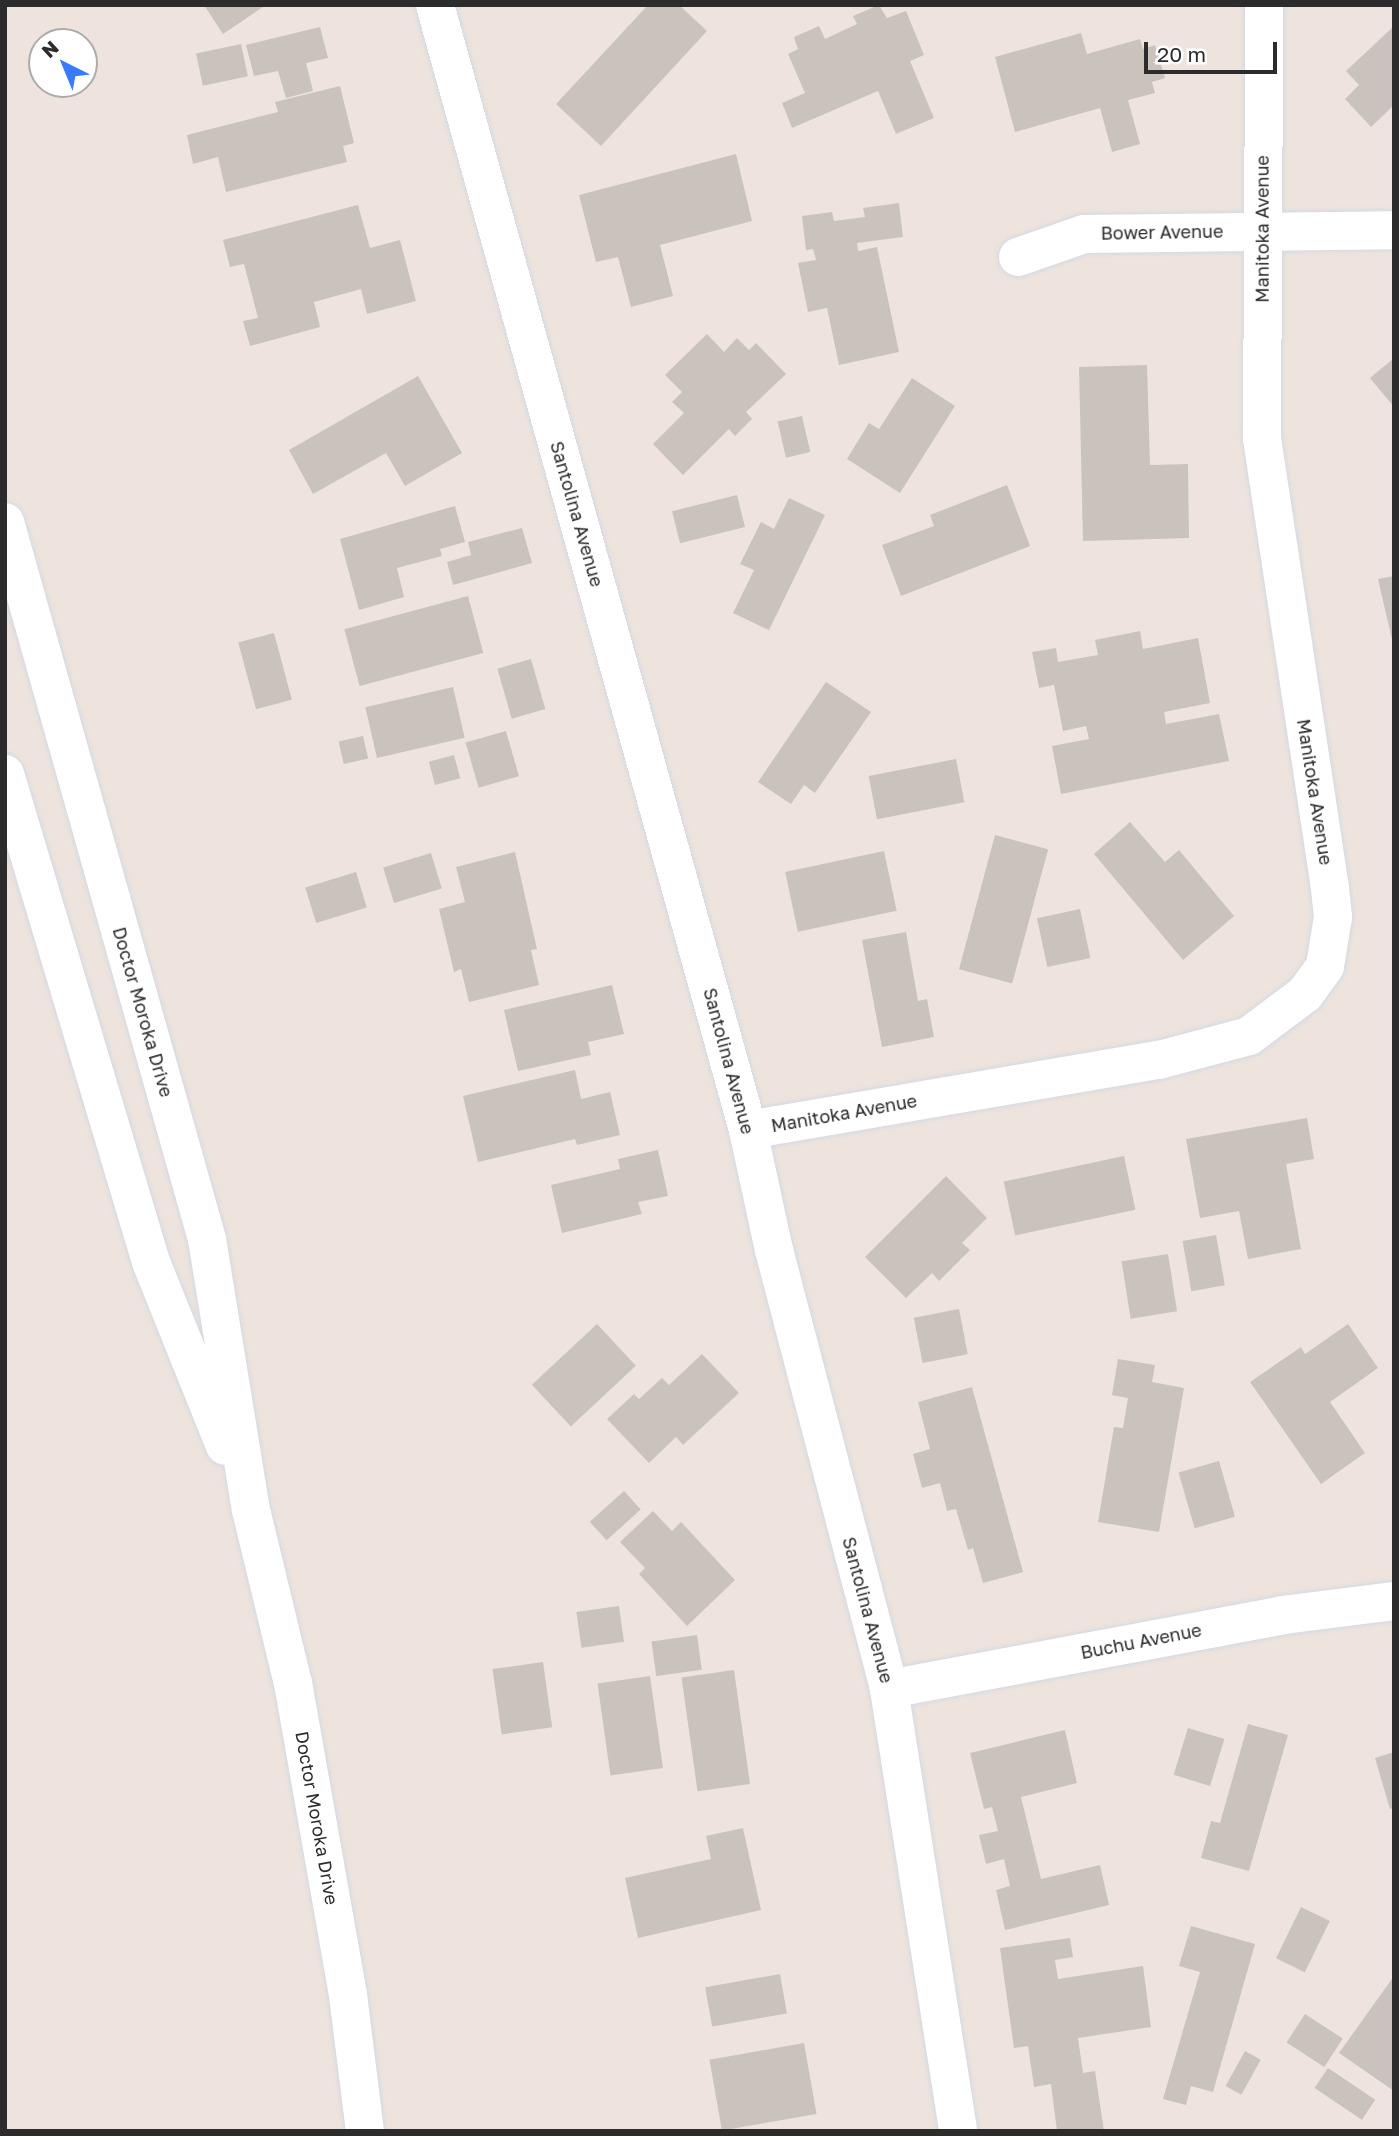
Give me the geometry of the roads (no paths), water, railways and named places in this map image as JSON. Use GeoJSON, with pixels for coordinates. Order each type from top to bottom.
{"type":"FeatureCollection","features":[{"type":"Feature","properties":{"kind":"street","name":"Santolina Avenue"},"geometry":{"type":"LineString","coordinates":[[435,5],[748,1130],[774,1250],[889,1689],[958,2131]]}},
{"type":"Feature","properties":{"kind":"street","name":"Manitoka Avenue"},"geometry":{"type":"LineString","coordinates":[[748,1130],[1160,1060],[1249,1036],[1305,994],[1325,966],[1333,917],[1330,888],[1262,438],[1264,5]]}},
{"type":"Feature","properties":{"kind":"street","name":"Bower Avenue"},"geometry":{"type":"LineString","coordinates":[[1018,257],[1084,234],[1394,230]]}},
{"type":"Feature","properties":{"kind":"street","name":"Doctor Moroka Drive"},"geometry":{"type":"LineString","coordinates":[[5,522],[207,1239],[251,1510],[293,1683],[348,1995],[365,2131]]}},
{"type":"Feature","properties":{"kind":"street","name":"Doctor Moroka Drive"},"geometry":{"type":"LineString","coordinates":[[5,774],[151,1262],[251,1510]]}},
{"type":"Feature","properties":{"kind":"street","name":"Buchu Avenue"},"geometry":{"type":"LineString","coordinates":[[889,1689],[1283,1615],[1394,1601]]}}]}
